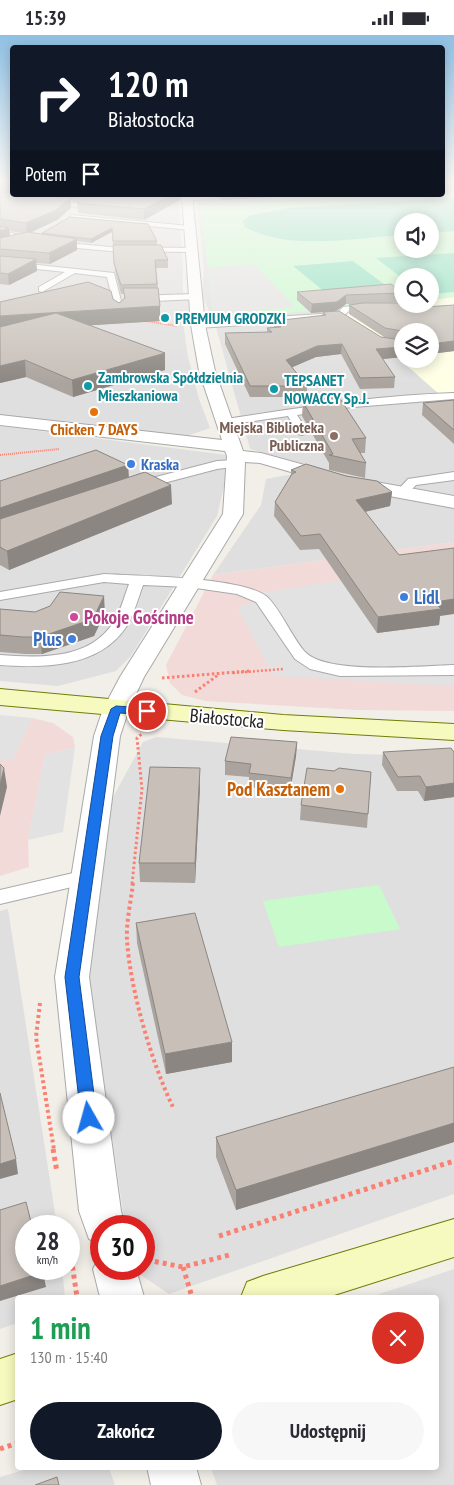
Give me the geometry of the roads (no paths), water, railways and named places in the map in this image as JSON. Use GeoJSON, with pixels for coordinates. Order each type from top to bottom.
{"type":"FeatureCollection","features":[{"type":"Feature","properties":{"kind":"main road","name":"Białostocka"},"geometry":{"type":"LineString","coordinates":[[0,697],[116,709],[364,729],[454,732]]}},
{"type":"Feature","properties":{"kind":"main road"},"geometry":{"type":"LineString","coordinates":[[269,1295],[454,1238]]}},
{"type":"Feature","properties":{"kind":"main road"},"geometry":{"type":"LineString","coordinates":[[0,1382],[15,1377]]}},
{"type":"Feature","properties":{"kind":"street"},"geometry":{"type":"LineString","coordinates":[[101,1215],[72,977],[107,736],[116,709],[132,677],[233,514],[235,455],[226,422],[207,371],[194,297],[192,250]]}},
{"type":"Feature","properties":{"kind":"street"},"geometry":{"type":"LineString","coordinates":[[0,420],[207,445],[235,455],[261,458],[319,476],[454,502]]}},
{"type":"Feature","properties":{"kind":"street"},"geometry":{"type":"LineString","coordinates":[[118,1280],[122,1295]]}},
{"type":"Feature","properties":{"kind":"street"},"geometry":{"type":"LineString","coordinates":[[172,1470],[176,1485]]}},
{"type":"Feature","properties":{"kind":"lane"},"geometry":{"type":"LineString","coordinates":[[106,249],[192,250]]}},
{"type":"Feature","properties":{"kind":"lane"},"geometry":{"type":"LineString","coordinates":[[93,259],[110,249]]}},
{"type":"Feature","properties":{"kind":"lane"},"geometry":{"type":"LineString","coordinates":[[0,263],[112,275],[120,313]]}},
{"type":"Feature","properties":{"kind":"lane"},"geometry":{"type":"LineString","coordinates":[[42,289],[73,271]]}},
{"type":"Feature","properties":{"kind":"lane"},"geometry":{"type":"LineString","coordinates":[[117,299],[161,301],[194,297]]}},
{"type":"Feature","properties":{"kind":"lane"},"geometry":{"type":"LineString","coordinates":[[340,316],[346,309],[380,306]]}},
{"type":"Feature","properties":{"kind":"lane"},"geometry":{"type":"LineString","coordinates":[[198,325],[340,316],[352,319]]}},
{"type":"Feature","properties":{"kind":"lane"},"geometry":{"type":"LineString","coordinates":[[226,422],[290,411],[423,397],[454,396]]}},
{"type":"Feature","properties":{"kind":"lane"},"geometry":{"type":"LineString","coordinates":[[290,411],[302,432]]}},
{"type":"Feature","properties":{"kind":"lane"},"geometry":{"type":"LineString","coordinates":[[128,489],[211,466],[235,455]]}},
{"type":"Feature","properties":{"kind":"lane"},"geometry":{"type":"LineString","coordinates":[[402,492],[412,482],[454,475]]}},
{"type":"Feature","properties":{"kind":"lane"},"geometry":{"type":"LineString","coordinates":[[0,595],[104,578],[189,583],[240,591],[261,599],[300,656],[316,666],[340,671],[454,669]]}},
{"type":"Feature","properties":{"kind":"lane"},"geometry":{"type":"LineString","coordinates":[[0,660],[26,663],[60,660],[90,651],[119,625],[138,580]]}},
{"type":"Feature","properties":{"kind":"lane"},"geometry":{"type":"LineString","coordinates":[[0,897],[86,877]]}},
{"type":"Feature","properties":{"kind":"place","name":"PREMIUM GRODZKI"},"geometry":{"type":"Point","coordinates":[165,318]}},
{"type":"Feature","properties":{"kind":"place","name":"Zambrowska Spółdzielnia Mieszkaniowa"},"geometry":{"type":"Point","coordinates":[88,386]}},
{"type":"Feature","properties":{"kind":"place","name":"TEPSANET NOWACCY Sp.J."},"geometry":{"type":"Point","coordinates":[274,389]}},
{"type":"Feature","properties":{"kind":"place","name":"Chicken 7 DAYS"},"geometry":{"type":"Point","coordinates":[94,412]}},
{"type":"Feature","properties":{"kind":"place","name":"Miejska Biblioteka Publiczna"},"geometry":{"type":"Point","coordinates":[334,436]}},
{"type":"Feature","properties":{"kind":"place","name":"Kraska"},"geometry":{"type":"Point","coordinates":[131,464]}},
{"type":"Feature","properties":{"kind":"place","name":"Lidl"},"geometry":{"type":"Point","coordinates":[404,597]}},
{"type":"Feature","properties":{"kind":"place","name":"Pokoje Gościnne"},"geometry":{"type":"Point","coordinates":[74,617]}},
{"type":"Feature","properties":{"kind":"place","name":"Plus"},"geometry":{"type":"Point","coordinates":[72,639]}},
{"type":"Feature","properties":{"kind":"place","name":"Pod Kasztanem"},"geometry":{"type":"Point","coordinates":[340,789]}}]}
